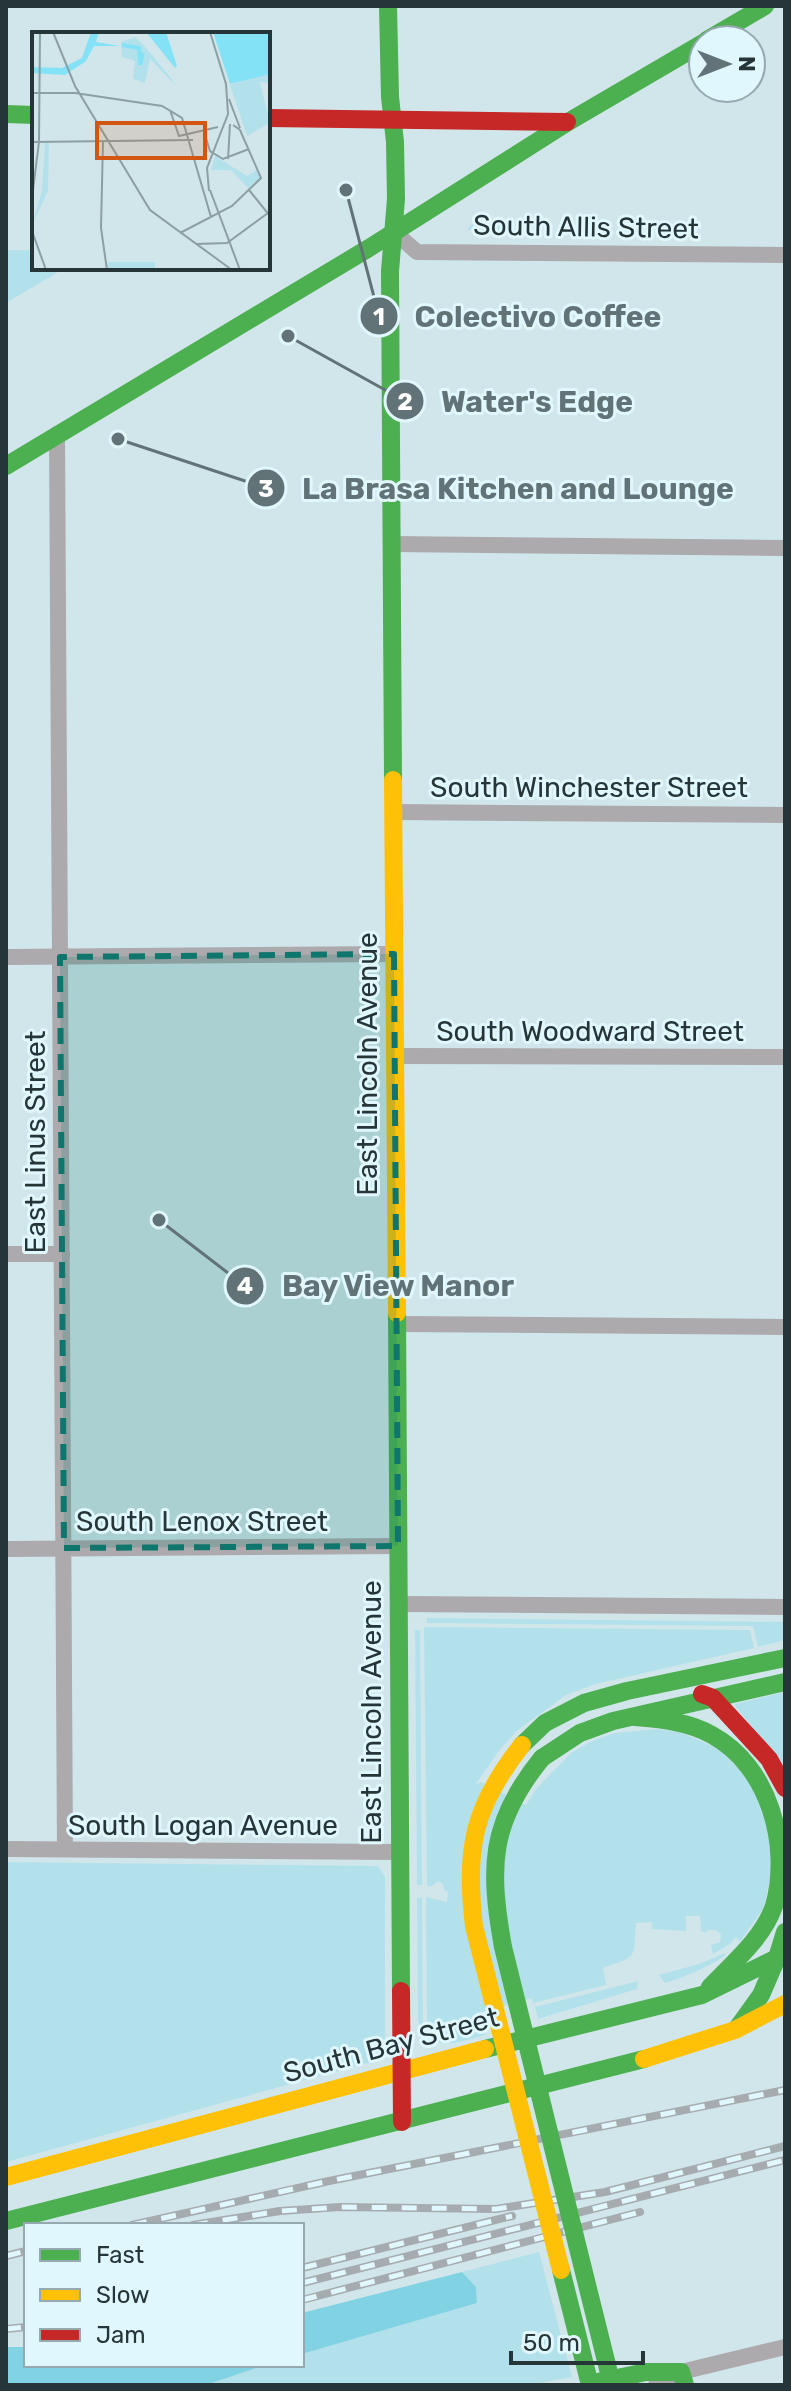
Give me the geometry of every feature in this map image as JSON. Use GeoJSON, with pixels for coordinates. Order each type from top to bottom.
{"type":"FeatureCollection","features":[{"type":"Feature","properties":{"kind":"main road","name":"East Lincoln Avenue"},"geometry":{"type":"LineString","coordinates":[[388,6],[396,199],[390,271],[402,2122]]}},
{"type":"Feature","properties":{"kind":"main road"},"geometry":{"type":"LineString","coordinates":[[734,24],[765,6]]}},
{"type":"Feature","properties":{"kind":"main road"},"geometry":{"type":"LineString","coordinates":[[6,466],[687,52]]}},
{"type":"Feature","properties":{"kind":"main road"},"geometry":{"type":"LineString","coordinates":[[6,114],[32,115]]}},
{"type":"Feature","properties":{"kind":"main road"},"geometry":{"type":"LineString","coordinates":[[270,118],[568,122]]}},
{"type":"Feature","properties":{"kind":"main road"},"geometry":{"type":"LineString","coordinates":[[590,2385],[474,1926],[469,1891],[469,1858],[476,1822],[492,1785],[505,1765],[545,1723],[584,1703],[785,1658]]}},
{"type":"Feature","properties":{"kind":"main road"},"geometry":{"type":"LineString","coordinates":[[671,1682],[713,1698],[769,1759],[785,1788]]}},
{"type":"Feature","properties":{"kind":"main road"},"geometry":{"type":"LineString","coordinates":[[612,2385],[503,1947],[496,1909],[495,1847],[501,1824],[514,1796],[531,1771],[542,1758],[580,1733],[785,1682]]}},
{"type":"Feature","properties":{"kind":"main road"},"geometry":{"type":"LineString","coordinates":[[635,1717],[661,1718],[715,1736],[755,1769],[770,1795],[780,1824],[782,1876],[775,1902],[749,1946],[702,1995]]}},
{"type":"Feature","properties":{"kind":"main road"},"geometry":{"type":"LineString","coordinates":[[735,2030],[761,1995],[781,1956],[785,1932]]}},
{"type":"Feature","properties":{"kind":"main road","name":"South Bay Street"},"geometry":{"type":"LineString","coordinates":[[6,2177],[402,2070],[702,1995],[781,1956]]}},
{"type":"Feature","properties":{"kind":"main road"},"geometry":{"type":"LineString","coordinates":[[6,2221],[669,2053],[735,2030],[785,2004]]}},
{"type":"Feature","properties":{"kind":"main road"},"geometry":{"type":"LineString","coordinates":[[583,2385],[646,2372],[683,2379]]}},
{"type":"Feature","properties":{"kind":"street","name":"South Allis Street"},"geometry":{"type":"LineString","coordinates":[[394,232],[417,252],[785,255]]}},
{"type":"Feature","properties":{"kind":"street","name":"East Linus Street"},"geometry":{"type":"LineString","coordinates":[[57,434],[65,1849]]}},
{"type":"Feature","properties":{"kind":"street"},"geometry":{"type":"LineString","coordinates":[[392,544],[785,548]]}},
{"type":"Feature","properties":{"kind":"street","name":"South Winchester Street"},"geometry":{"type":"LineString","coordinates":[[393,812],[785,815]]}},
{"type":"Feature","properties":{"kind":"street"},"geometry":{"type":"LineString","coordinates":[[6,957],[394,954]]}},
{"type":"Feature","properties":{"kind":"street","name":"South Woodward Street"},"geometry":{"type":"LineString","coordinates":[[395,1056],[785,1057]]}},
{"type":"Feature","properties":{"kind":"street"},"geometry":{"type":"LineString","coordinates":[[6,1254],[62,1254]]}},
{"type":"Feature","properties":{"kind":"street"},"geometry":{"type":"LineString","coordinates":[[397,1324],[785,1327]]}},
{"type":"Feature","properties":{"kind":"street","name":"South Lenox Street"},"geometry":{"type":"LineString","coordinates":[[6,1549],[398,1546]]}},
{"type":"Feature","properties":{"kind":"street"},"geometry":{"type":"LineString","coordinates":[[399,1604],[785,1607]]}},
{"type":"Feature","properties":{"kind":"street","name":"South Logan Avenue"},"geometry":{"type":"LineString","coordinates":[[6,1849],[400,1852]]}},
{"type":"Feature","properties":{"kind":"street"},"geometry":{"type":"LineString","coordinates":[[656,2385],[785,2347]]}},
{"type":"Feature","properties":{"kind":"highlighted area"},"geometry":{"type":"Polygon","coordinates":[[[394,954],[398,1546],[64,1548],[60,957],[394,954]]]}},
{"type":"Feature","properties":{"kind":"shaded area"},"geometry":{"type":"Polygon","coordinates":[[[502,219],[508,223],[506,230],[467,230],[474,222],[494,226],[502,219]]]}},
{"type":"Feature","properties":{"kind":"shaded area"},"geometry":{"type":"Polygon","coordinates":[[[6,250],[32,250],[32,270],[62,270],[6,303],[6,250]]]}},
{"type":"Feature","properties":{"kind":"shaded area"},"geometry":{"type":"Polygon","coordinates":[[[427,1618],[785,1622],[785,1640],[758,1647],[753,1626],[427,1623],[427,1618]]]}},
{"type":"Feature","properties":{"kind":"shaded area"},"geometry":{"type":"Polygon","coordinates":[[[424,1627],[750,1630],[754,1648],[596,1684],[566,1695],[518,1730],[476,1784],[481,1782],[526,1805],[537,1788],[571,1753],[614,1733],[656,1729],[677,1731],[720,1749],[758,1790],[776,1849],[764,1907],[740,1942],[736,1937],[713,1954],[711,1945],[720,1942],[721,1934],[715,1930],[707,1930],[707,1933],[701,1931],[700,1916],[686,1916],[686,1931],[652,1929],[652,1922],[636,1923],[632,1954],[603,1968],[606,1985],[533,2003],[532,1998],[479,2013],[480,2017],[427,2028],[426,1897],[447,1902],[448,1892],[438,1881],[427,1886],[424,1627]]]}},
{"type":"Feature","properties":{"kind":"shaded area"},"geometry":{"type":"Polygon","coordinates":[[[415,1630],[420,1630],[422,1885],[417,1885],[415,1630]]]}},
{"type":"Feature","properties":{"kind":"shaded area"},"geometry":{"type":"Polygon","coordinates":[[[785,1692],[785,1768],[735,1704],[785,1692]]]}},
{"type":"Feature","properties":{"kind":"shaded area"},"geometry":{"type":"Polygon","coordinates":[[[6,1862],[378,1866],[385,1877],[383,2056],[375,2061],[6,2162],[6,1862]]]}},
{"type":"Feature","properties":{"kind":"shaded area"},"geometry":{"type":"Polygon","coordinates":[[[417,1898],[422,1898],[423,2030],[418,2020],[417,1898]]]}},
{"type":"Feature","properties":{"kind":"shaded area"},"geometry":{"type":"Polygon","coordinates":[[[725,1953],[697,1971],[665,1983],[659,1975],[699,1964],[725,1953]]]}},
{"type":"Feature","properties":{"kind":"shaded area"},"geometry":{"type":"Polygon","coordinates":[[[638,1981],[637,1989],[538,2019],[535,2007],[638,1981]]]}},
{"type":"Feature","properties":{"kind":"shaded area"},"geometry":{"type":"Polygon","coordinates":[[[481,2021],[485,2035],[448,2043],[427,2039],[431,2033],[481,2021]]]}},
{"type":"Feature","properties":{"kind":"shaded area"},"geometry":{"type":"Polygon","coordinates":[[[539,2252],[572,2377],[530,2385],[206,2385],[259,2367],[304,2367],[304,2353],[477,2303],[476,2287],[462,2272],[539,2252]]]}},
{"type":"Feature","properties":{"kind":"shaded area"},"geometry":{"type":"Polygon","coordinates":[[[462,2272],[476,2287],[477,2303],[304,2353],[304,2312],[462,2272]]]}},
{"type":"Feature","properties":{"kind":"shaded area"},"geometry":{"type":"Polygon","coordinates":[[[6,2347],[24,2347],[24,2367],[259,2367],[206,2385],[6,2385],[6,2347]]]}},
{"type":"Feature","properties":{"kind":"railway"},"geometry":{"type":"LineString","coordinates":[[141,2223],[329,2181],[785,2090]]}},
{"type":"Feature","properties":{"kind":"railway"},"geometry":{"type":"LineString","coordinates":[[205,2223],[280,2211],[340,2207],[496,2209],[605,2192],[785,2146]]}},
{"type":"Feature","properties":{"kind":"railway"},"geometry":{"type":"LineString","coordinates":[[304,2282],[785,2160]]}},
{"type":"Feature","properties":{"kind":"railway"},"geometry":{"type":"LineString","coordinates":[[304,2299],[640,2212]]}},
{"type":"Feature","properties":{"kind":"railway"},"geometry":{"type":"LineString","coordinates":[[304,2268],[512,2216]]}},
{"type":"Feature","properties":{"kind":"railway"},"geometry":{"type":"LineString","coordinates":[[6,2256],[24,2252]]}},
{"type":"Feature","properties":{"kind":"railway"},"geometry":{"type":"LineString","coordinates":[[6,2329],[24,2327]]}},
{"type":"Feature","properties":{"kind":"traffic: fast"},"geometry":{"type":"LineString","coordinates":[[388,6],[396,199],[390,271],[393,780]]}},
{"type":"Feature","properties":{"kind":"traffic: fast"},"geometry":{"type":"LineString","coordinates":[[734,24],[765,6]]}},
{"type":"Feature","properties":{"kind":"traffic: fast"},"geometry":{"type":"LineString","coordinates":[[6,466],[687,52]]}},
{"type":"Feature","properties":{"kind":"traffic: fast"},"geometry":{"type":"LineString","coordinates":[[6,114],[32,115]]}},
{"type":"Feature","properties":{"kind":"traffic: fast"},"geometry":{"type":"LineString","coordinates":[[397,1313],[401,1991]]}},
{"type":"Feature","properties":{"kind":"traffic: fast"},"geometry":{"type":"LineString","coordinates":[[522,1745],[545,1723],[584,1703],[785,1658]]}},
{"type":"Feature","properties":{"kind":"traffic: fast"},"geometry":{"type":"LineString","coordinates":[[542,1758],[580,1733],[613,1721],[785,1682]]}},
{"type":"Feature","properties":{"kind":"traffic: fast"},"geometry":{"type":"LineString","coordinates":[[635,1717],[684,1724],[712,1735],[732,1749],[748,1766],[771,1809],[780,1858],[774,1906],[763,1929],[710,1987]]}},
{"type":"Feature","properties":{"kind":"traffic: fast"},"geometry":{"type":"LineString","coordinates":[[542,1758],[512,1804],[497,1847],[498,1919],[612,2385]]}},
{"type":"Feature","properties":{"kind":"traffic: fast"},"geometry":{"type":"LineString","coordinates":[[738,2027],[761,1995],[785,1932]]}},
{"type":"Feature","properties":{"kind":"traffic: fast"},"geometry":{"type":"LineString","coordinates":[[485,2049],[702,1995],[785,1954]]}},
{"type":"Feature","properties":{"kind":"traffic: fast"},"geometry":{"type":"LineString","coordinates":[[6,2221],[644,2059]]}},
{"type":"Feature","properties":{"kind":"traffic: fast"},"geometry":{"type":"LineString","coordinates":[[561,2270],[590,2385]]}},
{"type":"Feature","properties":{"kind":"traffic: fast"},"geometry":{"type":"LineString","coordinates":[[593,2383],[646,2372],[681,2372],[685,2385]]}},
{"type":"Feature","properties":{"kind":"traffic: slow"},"geometry":{"type":"LineString","coordinates":[[393,780],[397,1313]]}},
{"type":"Feature","properties":{"kind":"traffic: slow"},"geometry":{"type":"LineString","coordinates":[[522,1745],[483,1809],[472,1851],[471,1898],[474,1926],[561,2270]]}},
{"type":"Feature","properties":{"kind":"traffic: slow"},"geometry":{"type":"LineString","coordinates":[[644,2059],[735,2030],[785,2004]]}},
{"type":"Feature","properties":{"kind":"traffic: slow"},"geometry":{"type":"LineString","coordinates":[[6,2177],[485,2049]]}},
{"type":"Feature","properties":{"kind":"traffic: jam"},"geometry":{"type":"LineString","coordinates":[[270,118],[567,122]]}},
{"type":"Feature","properties":{"kind":"traffic: jam"},"geometry":{"type":"LineString","coordinates":[[702,1694],[713,1698],[769,1759],[785,1788]]}},
{"type":"Feature","properties":{"kind":"traffic: jam"},"geometry":{"type":"LineString","coordinates":[[401,1991],[402,2122]]}},
{"type":"Feature","properties":{"kind":"place","name":"Colectivo Coffee"},"geometry":{"type":"Point","coordinates":[346,190]}},
{"type":"Feature","properties":{"kind":"place","name":"Water's Edge"},"geometry":{"type":"Point","coordinates":[288,336]}},
{"type":"Feature","properties":{"kind":"place","name":"La Brasa Kitchen and Lounge"},"geometry":{"type":"Point","coordinates":[118,439]}},
{"type":"Feature","properties":{"kind":"place","name":"Bay View Manor"},"geometry":{"type":"Point","coordinates":[159,1220]}}]}
